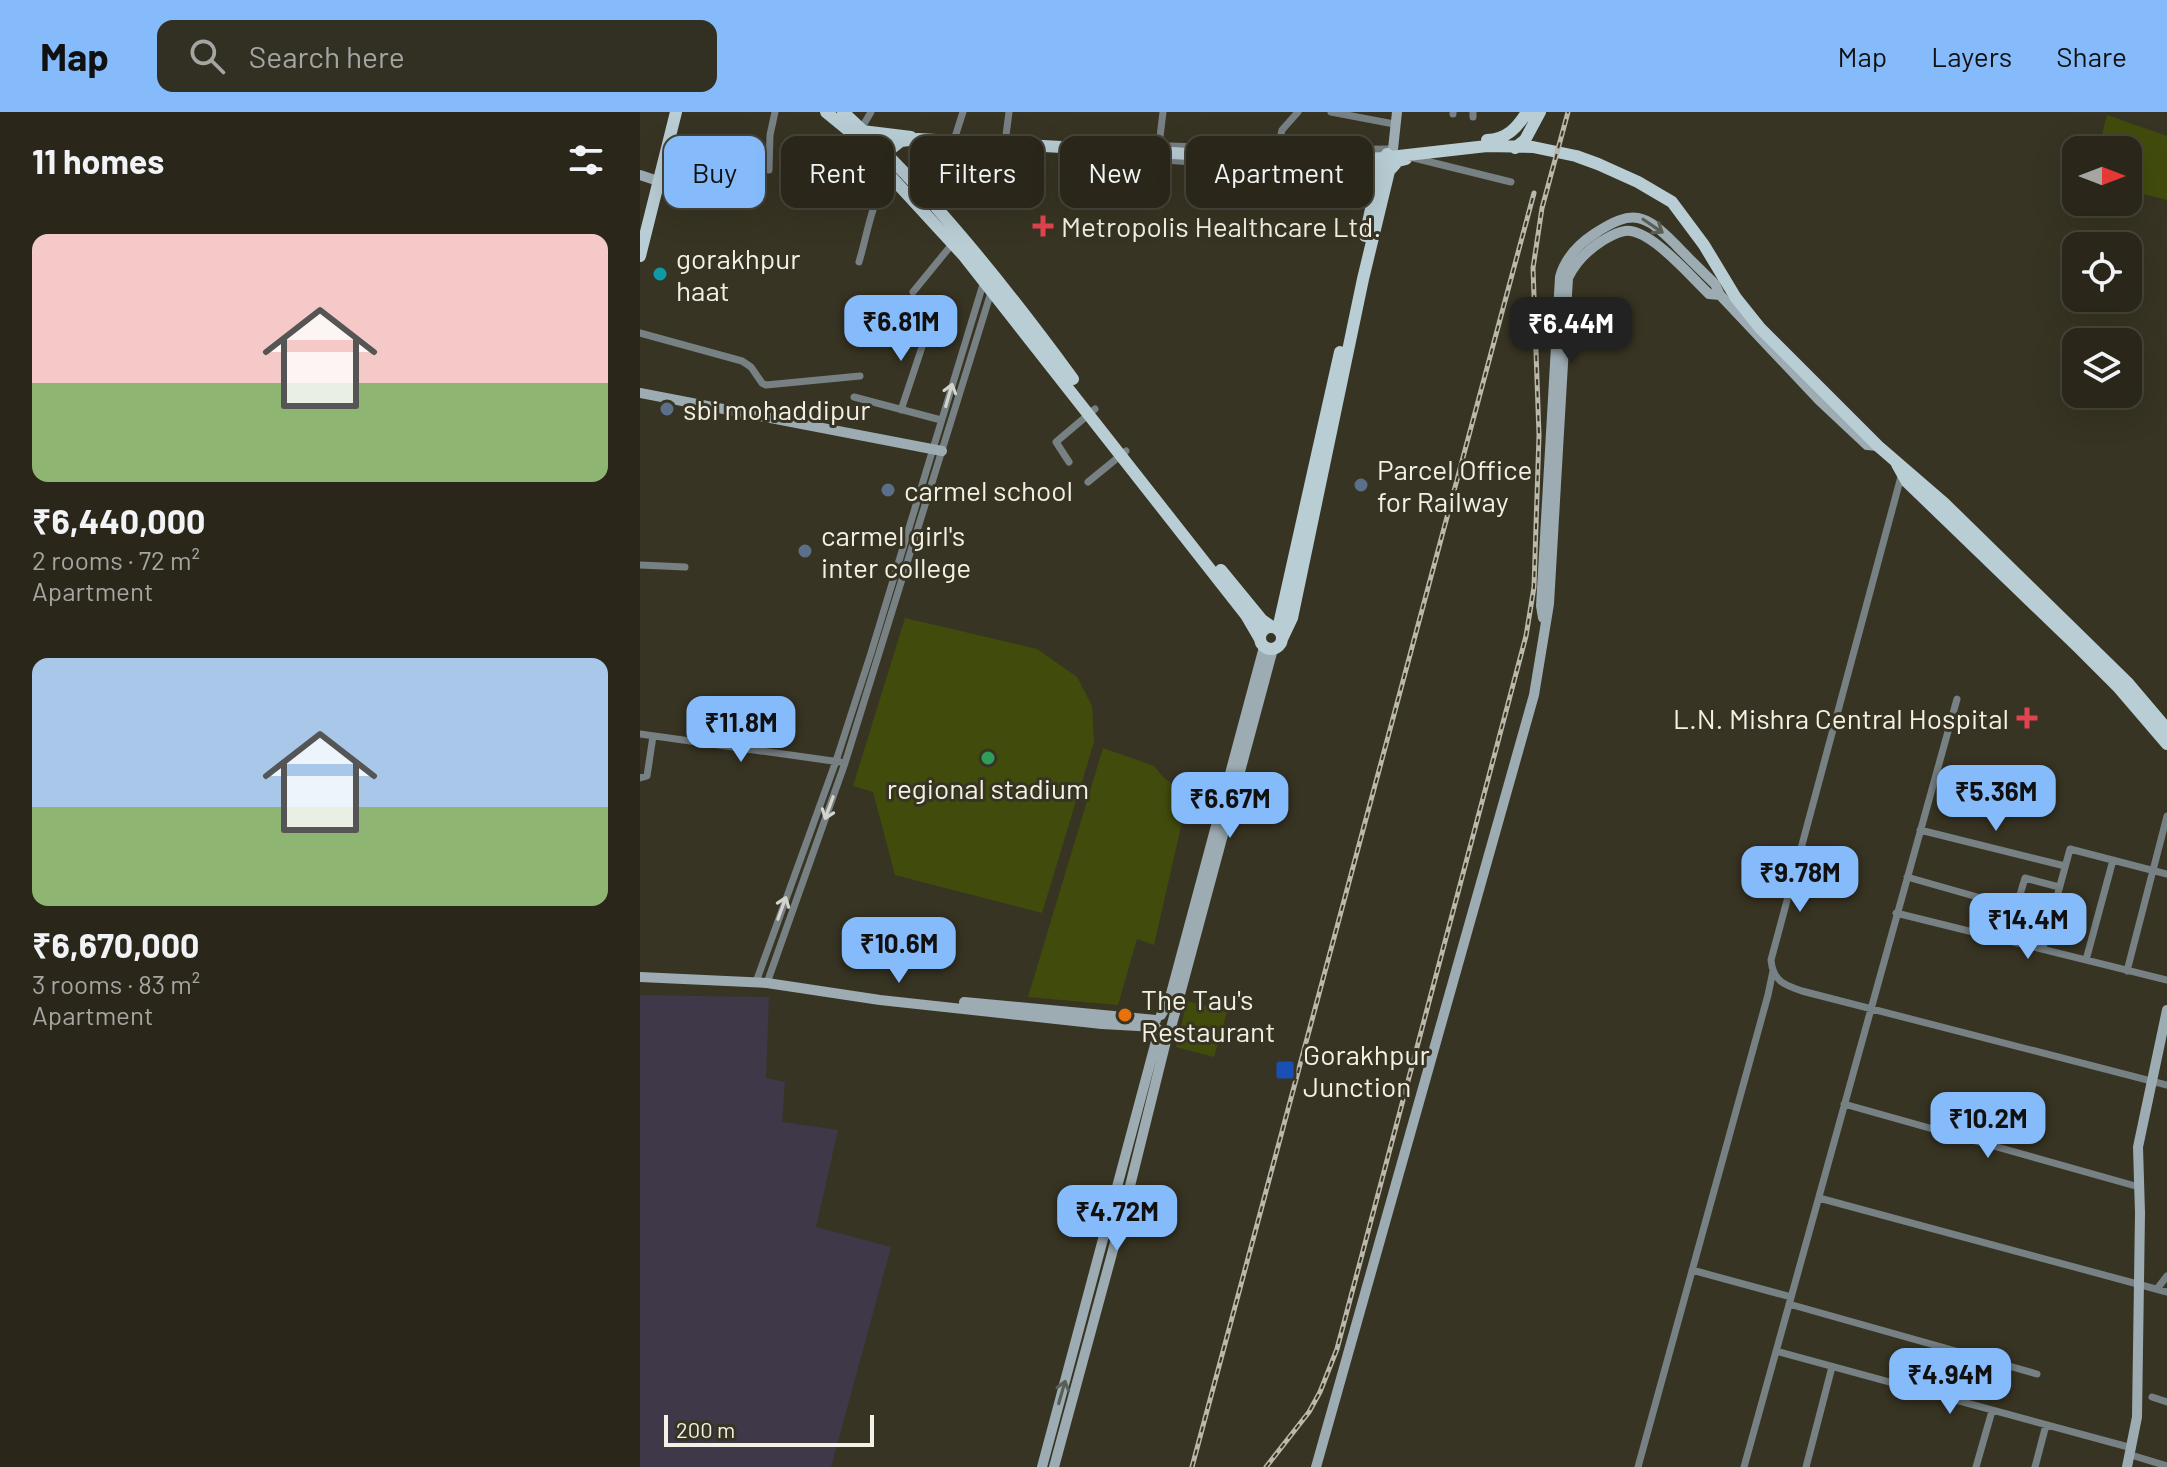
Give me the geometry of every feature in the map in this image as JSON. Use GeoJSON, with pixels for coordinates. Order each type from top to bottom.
{"type":"FeatureCollection","features":[{"type":"Feature","properties":{"kind":"main road"},"geometry":{"type":"LineString","coordinates":[[640,222],[669,112]]}},
{"type":"Feature","properties":{"kind":"main road"},"geometry":{"type":"LineString","coordinates":[[640,256],[650,182],[676,112]]}},
{"type":"Feature","properties":{"kind":"main road"},"geometry":{"type":"LineString","coordinates":[[826,112],[857,130],[910,136]]}},
{"type":"Feature","properties":{"kind":"main road"},"geometry":{"type":"LineString","coordinates":[[843,112],[862,136]]}},
{"type":"Feature","properties":{"kind":"main road"},"geometry":{"type":"LineString","coordinates":[[1272,639],[1381,164],[1392,149],[1494,140],[1512,132],[1527,112]]}},
{"type":"Feature","properties":{"kind":"main road"},"geometry":{"type":"LineString","coordinates":[[1272,639],[1292,618],[1363,279],[1389,171],[1398,161],[1414,158],[1510,150],[1525,140],[1540,112]]}},
{"type":"Feature","properties":{"kind":"main road"},"geometry":{"type":"LineString","coordinates":[[1170,153],[1350,161],[1500,146],[1553,150],[1586,159],[1638,182],[1672,202],[1704,245],[1746,312],[1873,441],[2127,682],[2167,729]]}},
{"type":"Feature","properties":{"kind":"main road"},"geometry":{"type":"LineString","coordinates":[[894,173],[991,281],[1123,454],[1262,620],[1272,639]]}},
{"type":"Feature","properties":{"kind":"main road"},"geometry":{"type":"LineString","coordinates":[[894,181],[991,281]]}},
{"type":"Feature","properties":{"kind":"main road"},"geometry":{"type":"LineString","coordinates":[[1902,469],[2079,648],[2167,744]]}},
{"type":"Feature","properties":{"kind":"street"},"geometry":{"type":"LineString","coordinates":[[769,170],[770,135],[775,112]]}},
{"type":"Feature","properties":{"kind":"street"},"geometry":{"type":"LineString","coordinates":[[857,130],[871,112]]}},
{"type":"Feature","properties":{"kind":"street"},"geometry":{"type":"LineString","coordinates":[[955,136],[963,112]]}},
{"type":"Feature","properties":{"kind":"street"},"geometry":{"type":"LineString","coordinates":[[1006,136],[1009,112]]}},
{"type":"Feature","properties":{"kind":"street"},"geometry":{"type":"LineString","coordinates":[[1160,136],[1163,112]]}},
{"type":"Feature","properties":{"kind":"street"},"geometry":{"type":"LineString","coordinates":[[1280,136],[1298,112]]}},
{"type":"Feature","properties":{"kind":"street"},"geometry":{"type":"LineString","coordinates":[[1331,112],[1375,116],[1394,124]]}},
{"type":"Feature","properties":{"kind":"street"},"geometry":{"type":"LineString","coordinates":[[1373,149],[1392,149],[1397,112]]}},
{"type":"Feature","properties":{"kind":"street"},"geometry":{"type":"LineString","coordinates":[[1414,158],[1511,182]]}},
{"type":"Feature","properties":{"kind":"street"},"geometry":{"type":"LineString","coordinates":[[1373,164],[1381,164]]}},
{"type":"Feature","properties":{"kind":"street"},"geometry":{"type":"LineString","coordinates":[[859,262],[872,208]]}},
{"type":"Feature","properties":{"kind":"street"},"geometry":{"type":"LineString","coordinates":[[1316,1467],[1534,695],[1544,623],[1541,606],[1543,533],[1562,268],[1575,250],[1593,235],[1624,218],[1645,219],[1654,223],[1715,284],[1720,295],[1819,400],[1867,445],[1873,441]]}},
{"type":"Feature","properties":{"kind":"street"},"geometry":{"type":"LineString","coordinates":[[913,292],[953,243]]}},
{"type":"Feature","properties":{"kind":"street"},"geometry":{"type":"LineString","coordinates":[[762,979],[845,763],[938,450],[941,420],[991,281]]}},
{"type":"Feature","properties":{"kind":"street"},"geometry":{"type":"LineString","coordinates":[[762,979],[991,281]]}},
{"type":"Feature","properties":{"kind":"street"},"geometry":{"type":"LineString","coordinates":[[901,410],[929,326]]}},
{"type":"Feature","properties":{"kind":"street"},"geometry":{"type":"LineString","coordinates":[[640,333],[742,361],[766,385],[860,376]]}},
{"type":"Feature","properties":{"kind":"street"},"geometry":{"type":"LineString","coordinates":[[640,393],[938,450]]}},
{"type":"Feature","properties":{"kind":"street"},"geometry":{"type":"LineString","coordinates":[[854,397],[941,420]]}},
{"type":"Feature","properties":{"kind":"street"},"geometry":{"type":"LineString","coordinates":[[1069,462],[1056,442],[1092,412]]}},
{"type":"Feature","properties":{"kind":"street"},"geometry":{"type":"LineString","coordinates":[[1088,482],[1123,454]]}},
{"type":"Feature","properties":{"kind":"street"},"geometry":{"type":"LineString","coordinates":[[1902,469],[1771,960],[1773,971],[1783,985],[2167,1085]]}},
{"type":"Feature","properties":{"kind":"street"},"geometry":{"type":"LineString","coordinates":[[640,565],[685,567]]}},
{"type":"Feature","properties":{"kind":"street"},"geometry":{"type":"LineString","coordinates":[[1042,1467],[1162,1024],[1272,639]]}},
{"type":"Feature","properties":{"kind":"street"},"geometry":{"type":"LineString","coordinates":[[1744,1467],[1957,699]]}},
{"type":"Feature","properties":{"kind":"street"},"geometry":{"type":"LineString","coordinates":[[854,705],[863,708]]}},
{"type":"Feature","properties":{"kind":"street"},"geometry":{"type":"LineString","coordinates":[[640,734],[845,763]]}},
{"type":"Feature","properties":{"kind":"street"},"geometry":{"type":"LineString","coordinates":[[640,778],[647,776],[653,736]]}},
{"type":"Feature","properties":{"kind":"street"},"geometry":{"type":"LineString","coordinates":[[2127,971],[2167,816]]}},
{"type":"Feature","properties":{"kind":"street"},"geometry":{"type":"LineString","coordinates":[[1920,830],[2065,866]]}},
{"type":"Feature","properties":{"kind":"street"},"geometry":{"type":"LineString","coordinates":[[2043,948],[2070,849],[2167,874]]}},
{"type":"Feature","properties":{"kind":"street"},"geometry":{"type":"LineString","coordinates":[[2086,960],[2113,860]]}},
{"type":"Feature","properties":{"kind":"street"},"geometry":{"type":"LineString","coordinates":[[1907,877],[2016,908]]}},
{"type":"Feature","properties":{"kind":"street"},"geometry":{"type":"LineString","coordinates":[[2013,942],[2021,920],[2016,908],[2025,878],[2059,887]]}},
{"type":"Feature","properties":{"kind":"street"},"geometry":{"type":"LineString","coordinates":[[1896,913],[2167,980]]}},
{"type":"Feature","properties":{"kind":"street"},"geometry":{"type":"LineString","coordinates":[[640,970],[762,979],[895,1001],[1162,1024]]}},
{"type":"Feature","properties":{"kind":"street"},"geometry":{"type":"LineString","coordinates":[[1638,1467],[1773,971]]}},
{"type":"Feature","properties":{"kind":"street"},"geometry":{"type":"LineString","coordinates":[[640,977],[762,979]]}},
{"type":"Feature","properties":{"kind":"street"},"geometry":{"type":"LineString","coordinates":[[2127,1467],[2137,1417],[2138,1147],[2167,1010]]}},
{"type":"Feature","properties":{"kind":"street"},"geometry":{"type":"LineString","coordinates":[[1054,1467],[1126,1202],[1162,1024]]}},
{"type":"Feature","properties":{"kind":"street"},"geometry":{"type":"LineString","coordinates":[[1844,1104],[2139,1187]]}},
{"type":"Feature","properties":{"kind":"street"},"geometry":{"type":"LineString","coordinates":[[1819,1198],[2167,1292]]}},
{"type":"Feature","properties":{"kind":"street"},"geometry":{"type":"LineString","coordinates":[[1692,1270],[2037,1374]]}},
{"type":"Feature","properties":{"kind":"street"},"geometry":{"type":"LineString","coordinates":[[2157,1289],[2167,1276]]}},
{"type":"Feature","properties":{"kind":"street"},"geometry":{"type":"LineString","coordinates":[[1776,1351],[2046,1425],[2167,1466]]}},
{"type":"Feature","properties":{"kind":"street"},"geometry":{"type":"LineString","coordinates":[[1806,1467],[1832,1367]]}},
{"type":"Feature","properties":{"kind":"street"},"geometry":{"type":"LineString","coordinates":[[2152,1397],[2167,1402]]}},
{"type":"Feature","properties":{"kind":"street"},"geometry":{"type":"LineString","coordinates":[[1976,1467],[1992,1411]]}},
{"type":"Feature","properties":{"kind":"street"},"geometry":{"type":"LineString","coordinates":[[2035,1467],[2046,1425]]}},
{"type":"Feature","properties":{"kind":"shaded area"},"geometry":{"type":"Polygon","coordinates":[[[640,995],[769,997],[766,1078],[785,1082],[782,1122],[838,1130],[816,1227],[891,1247],[831,1467],[640,1467],[640,995]]]}},
{"type":"Feature","properties":{"kind":"green space"},"geometry":{"type":"Polygon","coordinates":[[[2107,115],[2167,136],[2167,200],[2142,194],[2142,136],[2102,136],[2107,115]]]}},
{"type":"Feature","properties":{"kind":"green space"},"geometry":{"type":"Polygon","coordinates":[[[905,618],[1037,649],[1077,677],[1092,706],[1094,742],[1042,913],[895,875],[873,792],[853,786],[905,618]]]}},
{"type":"Feature","properties":{"kind":"green space"},"geometry":{"type":"Polygon","coordinates":[[[1103,748],[1154,766],[1188,796],[1154,945],[1137,939],[1118,1005],[1028,997],[1103,748]]]}},
{"type":"Feature","properties":{"kind":"green space"},"geometry":{"type":"Polygon","coordinates":[[[1187,1001],[1227,1012],[1214,1057],[1176,1047],[1187,1001]]]}},
{"type":"Feature","properties":{"kind":"railway"},"geometry":{"type":"LineString","coordinates":[[1266,1467],[1309,1412],[1337,1349],[1526,636],[1534,587],[1539,435],[1533,268],[1542,208],[1568,112]]}},
{"type":"Feature","properties":{"kind":"railway"},"geometry":{"type":"LineString","coordinates":[[1192,1467],[1534,193]]}},
{"type":"Feature","properties":{"kind":"place","name":"Metropolis Healthcare Ltd."},"geometry":{"type":"Point","coordinates":[1043,226]}},
{"type":"Feature","properties":{"kind":"place","name":"gorakhpur haat"},"geometry":{"type":"Point","coordinates":[660,274]}},
{"type":"Feature","properties":{"kind":"place","name":"sbi mohaddipur"},"geometry":{"type":"Point","coordinates":[667,409]}},
{"type":"Feature","properties":{"kind":"place","name":"Parcel Office for Railway"},"geometry":{"type":"Point","coordinates":[1361,485]}},
{"type":"Feature","properties":{"kind":"place","name":"carmel school"},"geometry":{"type":"Point","coordinates":[888,490]}},
{"type":"Feature","properties":{"kind":"place","name":"carmel girl's inter college"},"geometry":{"type":"Point","coordinates":[805,551]}},
{"type":"Feature","properties":{"kind":"place","name":"L.N. Mishra Central Hospital"},"geometry":{"type":"Point","coordinates":[2027,718]}},
{"type":"Feature","properties":{"kind":"place","name":"regional stadium"},"geometry":{"type":"Point","coordinates":[988,758]}},
{"type":"Feature","properties":{"kind":"place","name":"The Tau's Restaurant"},"geometry":{"type":"Point","coordinates":[1125,1015]}},
{"type":"Feature","properties":{"kind":"place","name":"Gorakhpur Junction"},"geometry":{"type":"Point","coordinates":[1285,1070]}}]}
